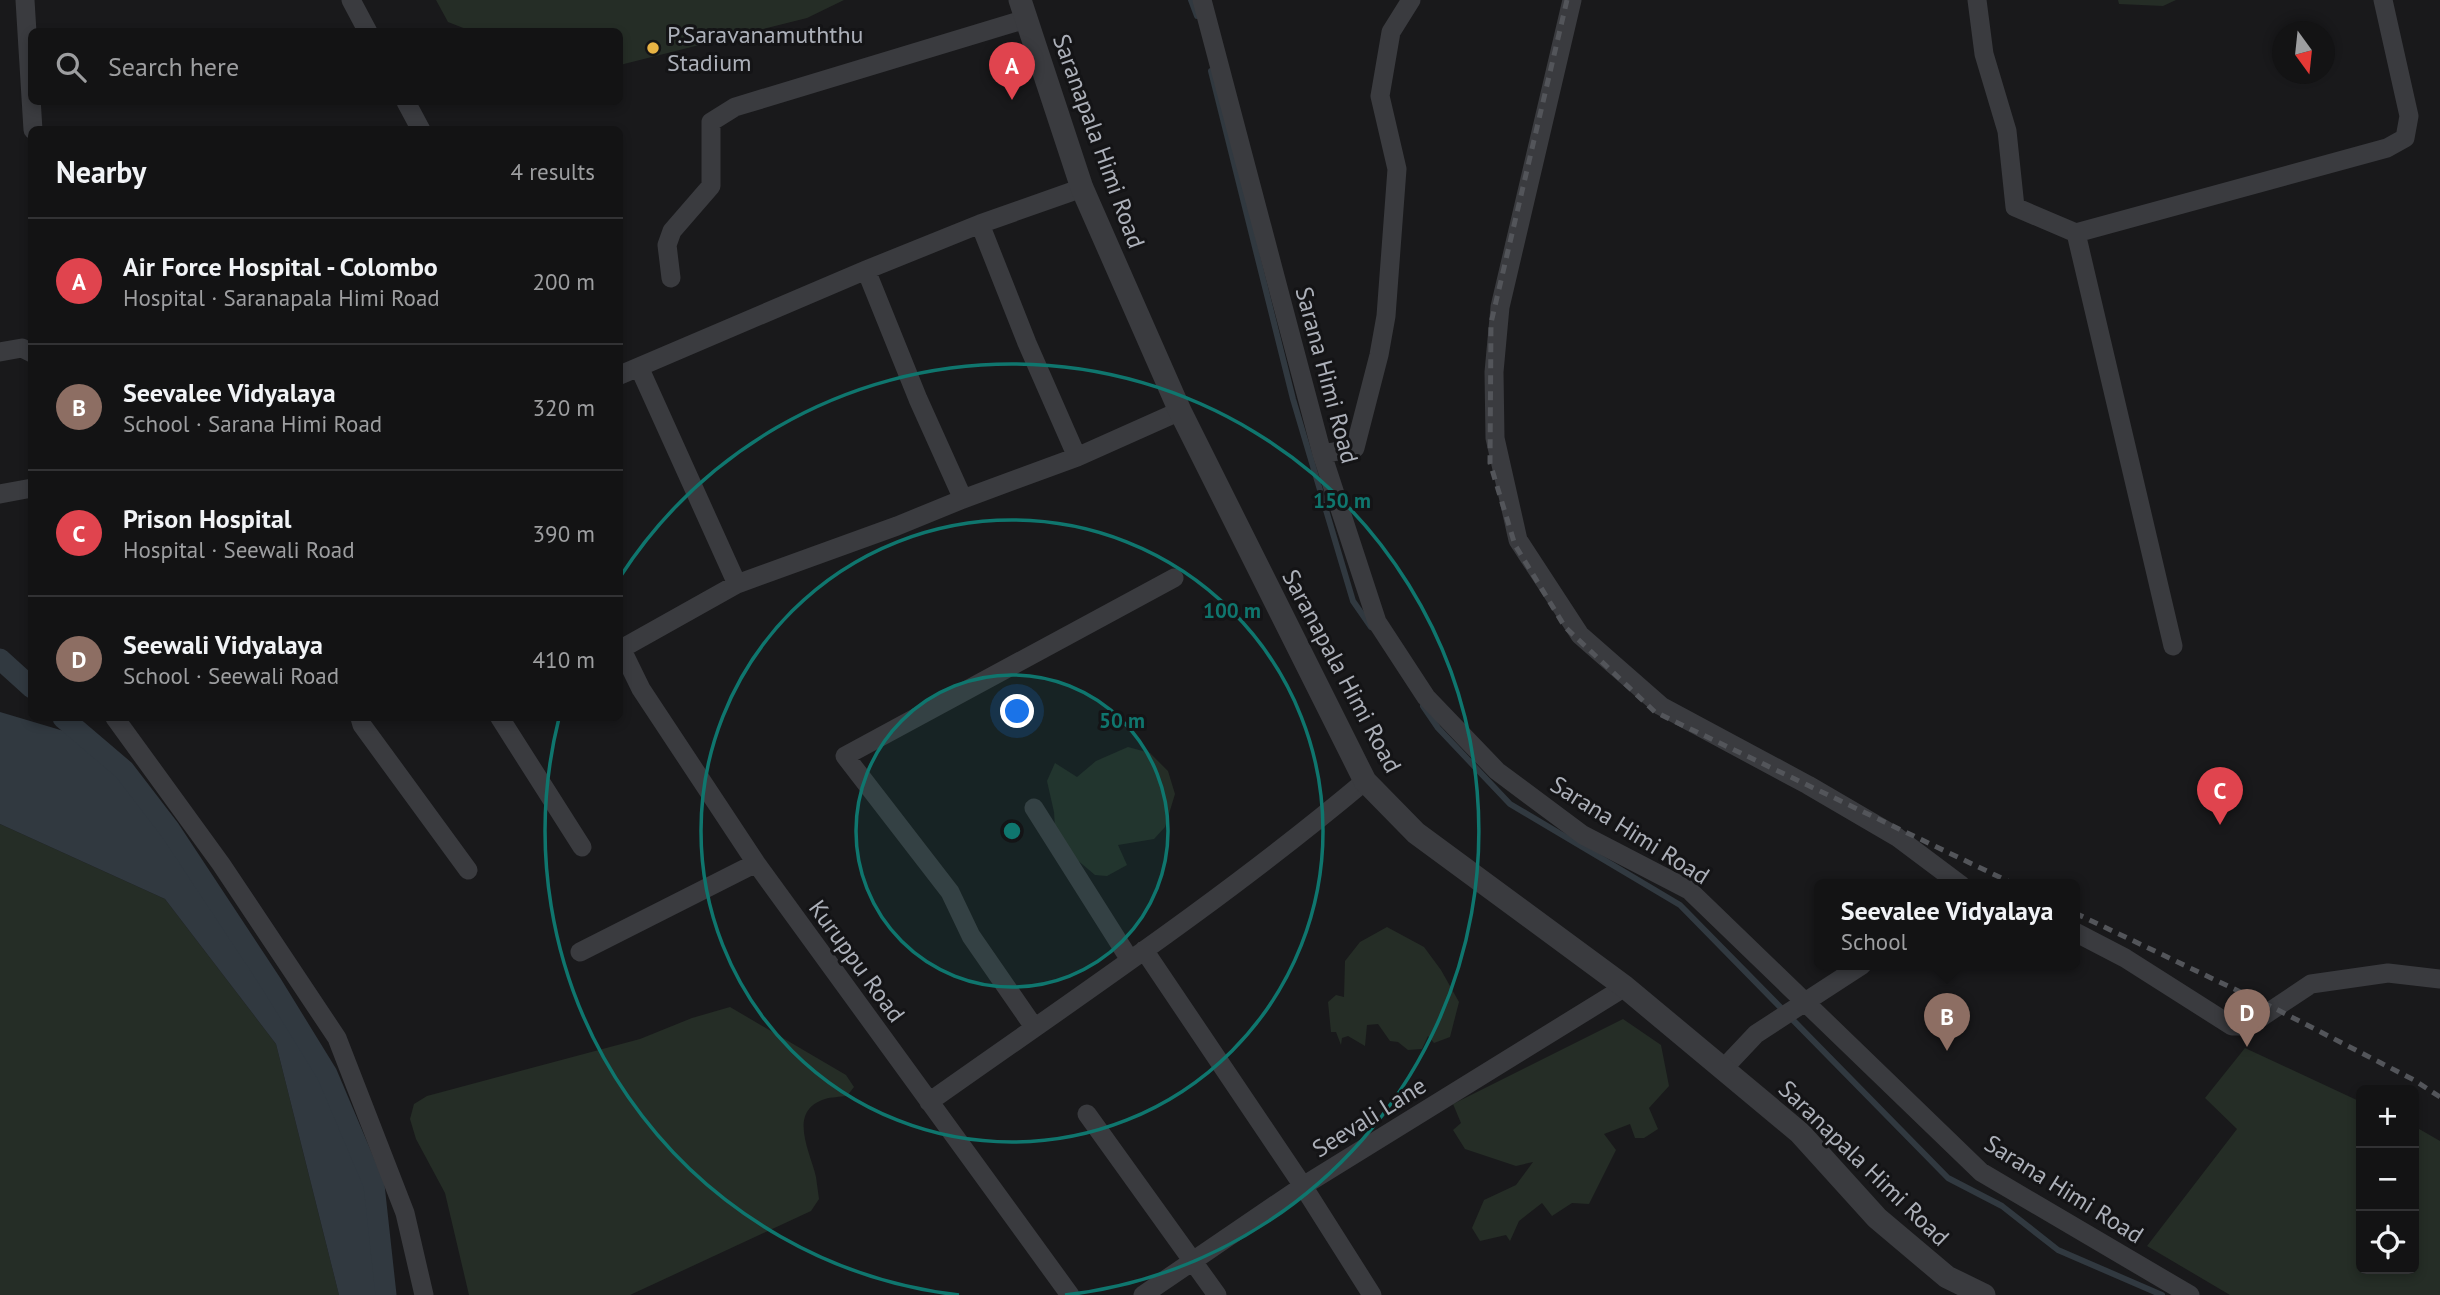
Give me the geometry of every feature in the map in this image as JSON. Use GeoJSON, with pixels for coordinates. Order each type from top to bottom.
{"type":"FeatureCollection","features":[{"type":"Feature","properties":{"kind":"street"},"geometry":{"type":"LineString","coordinates":[[25,0],[28,49]]}},
{"type":"Feature","properties":{"kind":"street"},"geometry":{"type":"LineString","coordinates":[[351,0],[366,28]]}},
{"type":"Feature","properties":{"kind":"street","name":"Sarana Himi Road"},"geometry":{"type":"LineString","coordinates":[[1202,0],[1322,454],[1377,622],[1426,696],[1497,771],[1583,835],[1689,890],[1801,1005],[1981,1172],[2190,1295]]}},
{"type":"Feature","properties":{"kind":"street"},"geometry":{"type":"LineString","coordinates":[[1322,454],[1354,448],[1379,355],[1386,316],[1397,169],[1380,96],[1391,32],[1411,0]]}},
{"type":"Feature","properties":{"kind":"street"},"geometry":{"type":"LineString","coordinates":[[1572,0],[1528,183],[1499,320],[1494,372],[1495,438],[1518,540],[1580,635],[1661,706],[1808,785],[1897,837],[1953,879]]}},
{"type":"Feature","properties":{"kind":"street"},"geometry":{"type":"LineString","coordinates":[[1977,0],[1984,54],[2007,131],[2015,207],[2076,233],[2387,148],[2405,138],[2409,117],[2383,0]]}},
{"type":"Feature","properties":{"kind":"street"},"geometry":{"type":"LineString","coordinates":[[671,278],[667,245],[672,231],[711,187],[711,122],[735,107],[1023,9]]}},
{"type":"Feature","properties":{"kind":"street","name":"Saranapala Himi Road"},"geometry":{"type":"LineString","coordinates":[[1023,9],[1082,188],[1180,411],[1365,781],[1416,833],[1625,987],[1800,1133],[1877,1218],[1947,1277],[1984,1295]]}},
{"type":"Feature","properties":{"kind":"street"},"geometry":{"type":"LineString","coordinates":[[31,105],[33,126]]}},
{"type":"Feature","properties":{"kind":"street"},"geometry":{"type":"LineString","coordinates":[[408,105],[419,126]]}},
{"type":"Feature","properties":{"kind":"street"},"geometry":{"type":"LineString","coordinates":[[623,374],[866,270],[980,224],[1082,188]]}},
{"type":"Feature","properties":{"kind":"street"},"geometry":{"type":"LineString","coordinates":[[980,224],[1027,343],[1077,457]]}},
{"type":"Feature","properties":{"kind":"street"},"geometry":{"type":"LineString","coordinates":[[2076,233],[2173,646]]}},
{"type":"Feature","properties":{"kind":"street"},"geometry":{"type":"LineString","coordinates":[[866,270],[962,499]]}},
{"type":"Feature","properties":{"kind":"street"},"geometry":{"type":"LineString","coordinates":[[0,352],[22,348],[28,351]]}},
{"type":"Feature","properties":{"kind":"street"},"geometry":{"type":"LineString","coordinates":[[639,367],[737,584]]}},
{"type":"Feature","properties":{"kind":"street"},"geometry":{"type":"LineString","coordinates":[[623,646],[737,584],[1077,457],[1180,411]]}},
{"type":"Feature","properties":{"kind":"street"},"geometry":{"type":"LineString","coordinates":[[0,494],[28,489]]}},
{"type":"Feature","properties":{"kind":"street"},"geometry":{"type":"LineString","coordinates":[[1034,1027],[971,936],[950,892],[845,756],[1174,578]]}},
{"type":"Feature","properties":{"kind":"street","name":"Kuruppu Road"},"geometry":{"type":"LineString","coordinates":[[623,654],[641,690],[756,863],[1070,1295]]}},
{"type":"Feature","properties":{"kind":"street"},"geometry":{"type":"LineString","coordinates":[[118,721],[221,864],[337,1038],[405,1213],[424,1295]]}},
{"type":"Feature","properties":{"kind":"street"},"geometry":{"type":"LineString","coordinates":[[361,721],[468,870]]}},
{"type":"Feature","properties":{"kind":"street"},"geometry":{"type":"LineString","coordinates":[[502,721],[582,847]]}},
{"type":"Feature","properties":{"kind":"street"},"geometry":{"type":"LineString","coordinates":[[929,1102],[1137,955],[1331,810],[1365,781]]}},
{"type":"Feature","properties":{"kind":"street"},"geometry":{"type":"LineString","coordinates":[[1034,808],[1303,1186],[1373,1295]]}},
{"type":"Feature","properties":{"kind":"street"},"geometry":{"type":"LineString","coordinates":[[580,952],[756,863]]}},
{"type":"Feature","properties":{"kind":"street"},"geometry":{"type":"LineString","coordinates":[[2080,935],[2125,958],[2232,1026],[2248,1026],[2311,984],[2388,973],[2440,979]]}},
{"type":"Feature","properties":{"kind":"street"},"geometry":{"type":"LineString","coordinates":[[1723,1069],[1756,1034],[1854,970]]}},
{"type":"Feature","properties":{"kind":"street","name":"Seevali Lane"},"geometry":{"type":"LineString","coordinates":[[1143,1295],[1303,1186],[1625,987]]}},
{"type":"Feature","properties":{"kind":"street"},"geometry":{"type":"LineString","coordinates":[[1087,1114],[1217,1295]]}},
{"type":"Feature","properties":{"kind":"shaded area","name":"P.Saravanamuththu Stadium"},"geometry":{"type":"Polygon","coordinates":[[[436,0],[844,0],[807,18],[623,64],[623,28],[463,28],[448,22],[436,0]]]}},
{"type":"Feature","properties":{"kind":"shaded area"},"geometry":{"type":"Polygon","coordinates":[[[2118,0],[2176,0],[2163,6],[2119,4],[2118,0]]]}},
{"type":"Feature","properties":{"kind":"shaded area"},"geometry":{"type":"Polygon","coordinates":[[[0,712],[84,737],[124,770],[170,830],[271,983],[327,1074],[374,1185],[386,1295],[339,1295],[276,1044],[165,899],[0,824],[0,712]]]}},
{"type":"Feature","properties":{"kind":"shaded area"},"geometry":{"type":"Polygon","coordinates":[[[1128,747],[1150,753],[1168,771],[1175,794],[1165,827],[1154,839],[1118,845],[1127,865],[1107,876],[1095,875],[1056,842],[1054,812],[1047,781],[1055,763],[1077,777],[1096,761],[1128,747]]]}},
{"type":"Feature","properties":{"kind":"shaded area"},"geometry":{"type":"Polygon","coordinates":[[[0,824],[165,899],[276,1044],[339,1295],[0,1295],[0,824]]]}},
{"type":"Feature","properties":{"kind":"shaded area"},"geometry":{"type":"Polygon","coordinates":[[[1387,927],[1424,947],[1459,1002],[1450,1037],[1434,1043],[1428,1036],[1422,1049],[1408,1050],[1398,1042],[1390,1041],[1378,1024],[1367,1025],[1365,1046],[1348,1036],[1342,1038],[1341,1045],[1336,1032],[1331,1032],[1328,1002],[1336,995],[1344,997],[1345,961],[1360,942],[1387,927]]]}},
{"type":"Feature","properties":{"kind":"shaded area"},"geometry":{"type":"Polygon","coordinates":[[[730,1007],[846,1075],[854,1087],[847,1096],[825,1099],[813,1105],[807,1113],[804,1133],[819,1199],[811,1211],[630,1295],[469,1295],[445,1193],[416,1139],[410,1119],[414,1104],[427,1096],[640,1039],[692,1018],[730,1007]]]}},
{"type":"Feature","properties":{"kind":"shaded area"},"geometry":{"type":"Polygon","coordinates":[[[1623,1019],[1661,1045],[1669,1086],[1649,1108],[1658,1129],[1644,1138],[1635,1138],[1630,1124],[1604,1134],[1616,1150],[1589,1204],[1572,1203],[1552,1216],[1542,1203],[1519,1221],[1510,1241],[1506,1235],[1480,1241],[1472,1228],[1484,1200],[1516,1185],[1533,1162],[1516,1166],[1465,1149],[1453,1130],[1461,1123],[1453,1104],[1623,1019]]]}},
{"type":"Feature","properties":{"kind":"shaded area"},"geometry":{"type":"Polygon","coordinates":[[[2245,1048],[2356,1100],[2356,1274],[2419,1274],[2419,1129],[2440,1141],[2440,1295],[2230,1295],[2147,1246],[2237,1129],[2205,1098],[2245,1048]]]}},
{"type":"Feature","properties":{"kind":"waterway"},"geometry":{"type":"LineString","coordinates":[[1191,0],[1197,16]]}},
{"type":"Feature","properties":{"kind":"waterway"},"geometry":{"type":"LineString","coordinates":[[1211,71],[1293,399],[1353,601],[1371,627]]}},
{"type":"Feature","properties":{"kind":"waterway"},"geometry":{"type":"LineString","coordinates":[[0,659],[28,684]]}},
{"type":"Feature","properties":{"kind":"waterway"},"geometry":{"type":"LineString","coordinates":[[1423,706],[1438,728],[1510,804],[1680,905],[1948,1178],[2002,1206],[2058,1250],[2162,1295]]}},
{"type":"Feature","properties":{"kind":"waterway"},"geometry":{"type":"LineString","coordinates":[[67,721],[124,770],[170,830],[271,983],[327,1074],[374,1185],[386,1295]]}},
{"type":"Feature","properties":{"kind":"railway"},"geometry":{"type":"LineString","coordinates":[[1567,0],[1491,323],[1490,463],[1515,545],[1565,627],[1655,712],[2003,879]]}},
{"type":"Feature","properties":{"kind":"railway"},"geometry":{"type":"LineString","coordinates":[[2080,915],[2274,1008],[2414,1080],[2440,1097]]}},
{"type":"Feature","properties":{"kind":"place","name":"P.Saravanamuththu Stadium"},"geometry":{"type":"Point","coordinates":[653,48]}},
{"type":"Feature","properties":{"kind":"place","name":"Air Force Hospital - Colombo"},"geometry":{"type":"Point","coordinates":[1012,100]}},
{"type":"Feature","properties":{"kind":"place","name":"Prison Hospital"},"geometry":{"type":"Point","coordinates":[2220,825]}},
{"type":"Feature","properties":{"kind":"place","name":"Seewali Vidyalaya"},"geometry":{"type":"Point","coordinates":[2247,1047]}},
{"type":"Feature","properties":{"kind":"place","name":"Seevalee Vidyalaya"},"geometry":{"type":"Point","coordinates":[1947,1051]}}]}
